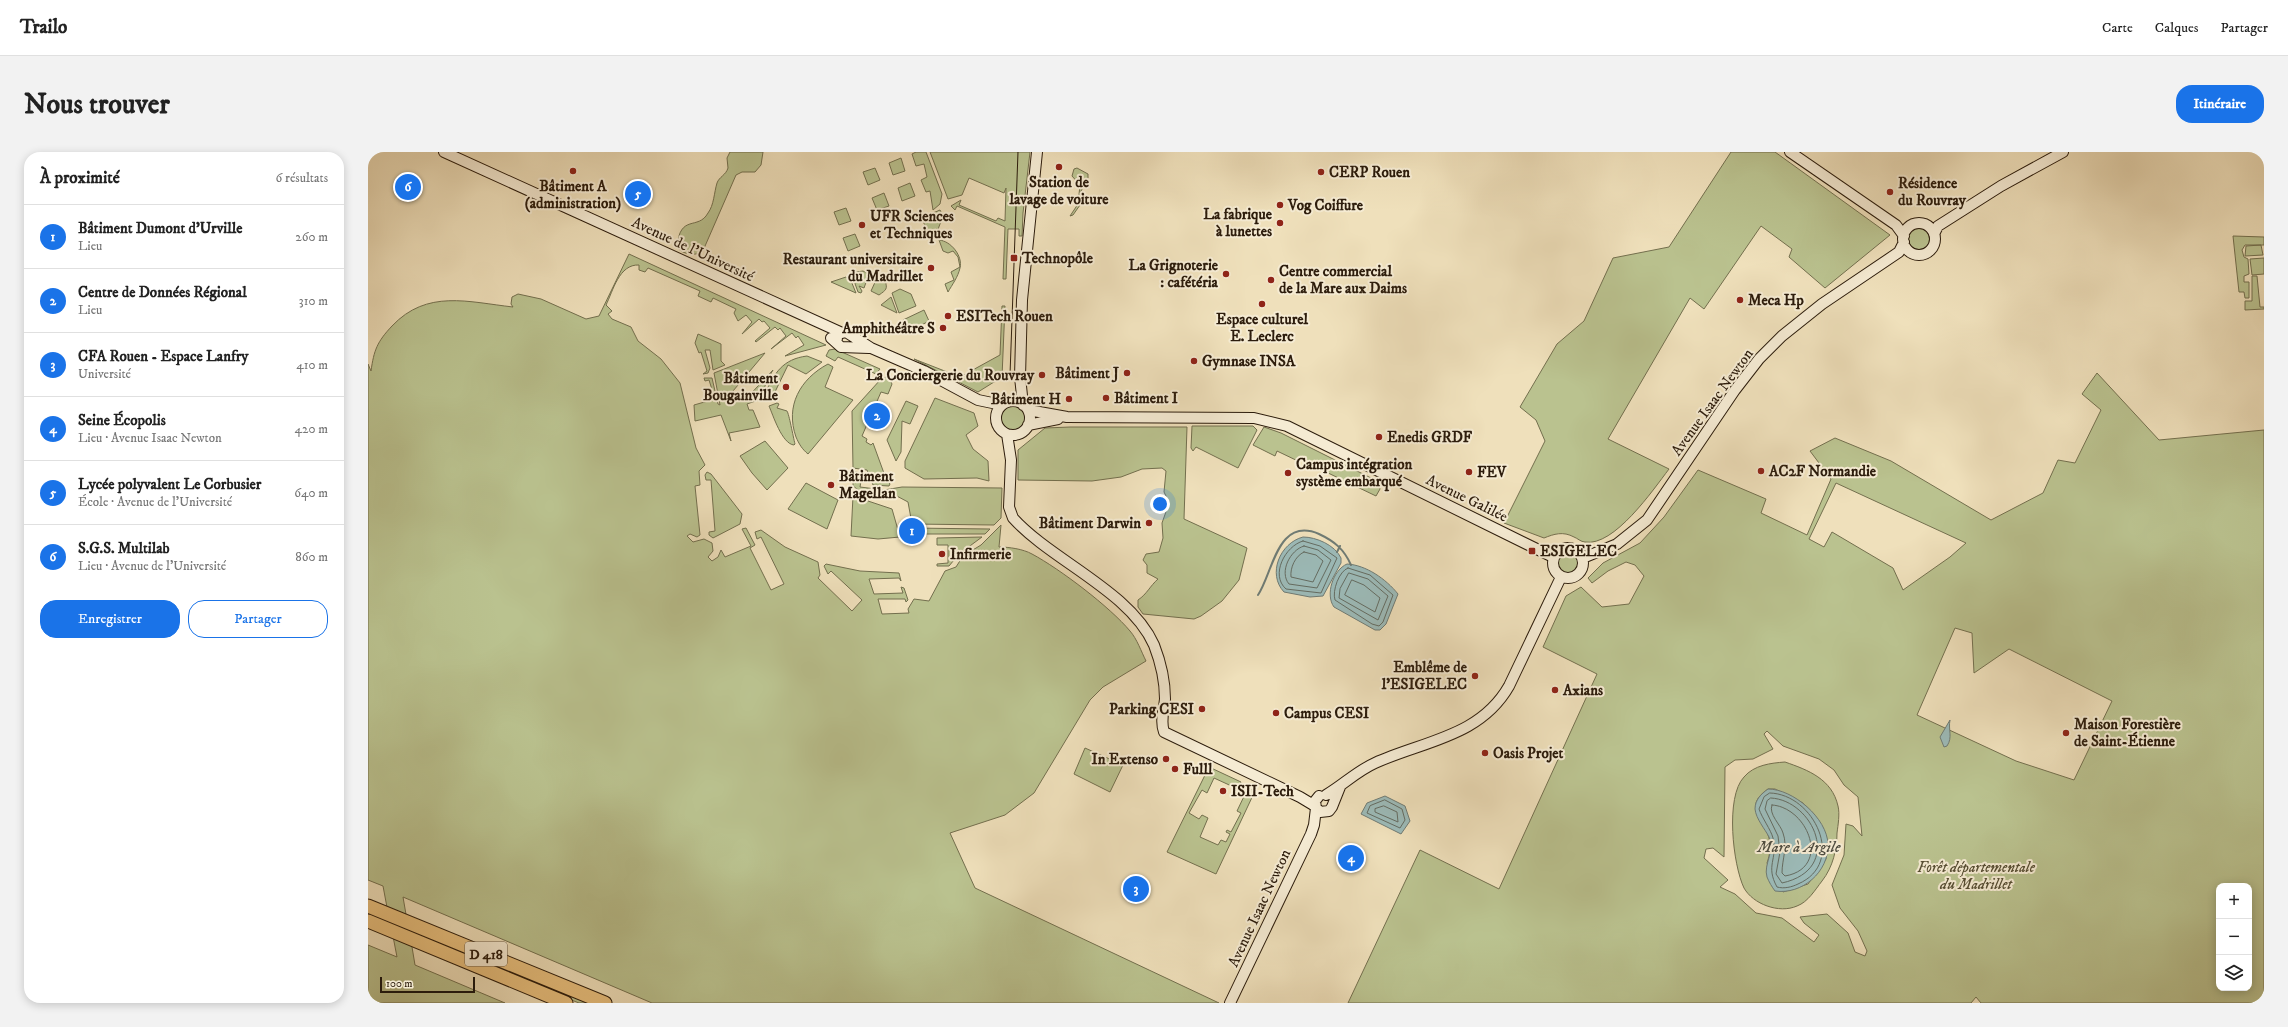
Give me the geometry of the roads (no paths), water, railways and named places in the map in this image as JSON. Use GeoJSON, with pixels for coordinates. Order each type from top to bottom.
{"type":"FeatureCollection","features":[{"type":"Feature","properties":{"kind":"highway","name":"D 418"},"geometry":{"type":"LineString","coordinates":[[368,906],[605,1003]]}},
{"type":"Feature","properties":{"kind":"highway","name":"D 418"},"geometry":{"type":"LineString","coordinates":[[368,921],[566,1003]]}},
{"type":"Feature","properties":{"kind":"street","name":"Avenue de l'Université"},"geometry":{"type":"LineString","coordinates":[[444,152],[820,324],[838,337]]}},
{"type":"Feature","properties":{"kind":"street"},"geometry":{"type":"LineString","coordinates":[[1011,460],[1020,433],[1028,425],[1020,377],[1022,300],[1037,152]]}},
{"type":"Feature","properties":{"kind":"street"},"geometry":{"type":"LineString","coordinates":[[1790,152],[1896,225],[1904,233],[1904,239],[1910,252],[1918,255],[1930,251],[1934,245],[1936,230],[2001,186],[2063,152]]}},
{"type":"Feature","properties":{"kind":"street"},"geometry":{"type":"LineString","coordinates":[[1904,239],[1906,230],[1919,224],[1936,230]]}},
{"type":"Feature","properties":{"kind":"street"},"geometry":{"type":"LineString","coordinates":[[1896,225],[1912,226]]}},
{"type":"Feature","properties":{"kind":"street","name":"Avenue Isaac Newton"},"geometry":{"type":"LineString","coordinates":[[1583,558],[1616,544],[1647,520],[1735,390],[1776,342],[1822,304],[1894,255],[1903,246],[1904,239]]}},
{"type":"Feature","properties":{"kind":"street","name":"Avenue Isaac Newton"},"geometry":{"type":"LineString","coordinates":[[1894,255],[1910,252]]}},
{"type":"Feature","properties":{"kind":"street"},"geometry":{"type":"LineString","coordinates":[[870,348],[839,346],[838,337],[846,332],[851,337],[870,348],[924,371],[978,400],[996,416],[999,428],[1007,434],[1020,433]]}},
{"type":"Feature","properties":{"kind":"street"},"geometry":{"type":"LineString","coordinates":[[846,347],[850,344],[851,337]]}},
{"type":"Feature","properties":{"kind":"street"},"geometry":{"type":"LineString","coordinates":[[996,416],[1006,403],[1020,377]]}},
{"type":"Feature","properties":{"kind":"street"},"geometry":{"type":"LineString","coordinates":[[978,400],[1006,403],[1025,408]]}},
{"type":"Feature","properties":{"kind":"street","name":"Avenue Galilée"},"geometry":{"type":"LineString","coordinates":[[1025,408],[1067,417],[1254,418],[1268,420],[1286,426],[1553,557]]}},
{"type":"Feature","properties":{"kind":"street","name":"Avenue Galilée"},"geometry":{"type":"LineString","coordinates":[[1028,425],[1067,417]]}},
{"type":"Feature","properties":{"kind":"street"},"geometry":{"type":"LineString","coordinates":[[1007,434],[1011,460],[1009,506],[1013,518],[1124,605],[1144,627],[1150,637],[1163,671],[1165,700],[1162,723],[1164,732],[1300,797],[1316,807],[1320,812],[1326,812],[1332,807],[1326,797]]}},
{"type":"Feature","properties":{"kind":"street"},"geometry":{"type":"LineString","coordinates":[[1566,547],[1576,550],[1583,558],[1583,567],[1578,574],[1570,578],[1561,577],[1554,570],[1553,557],[1557,552],[1566,547]]}},
{"type":"Feature","properties":{"kind":"street"},"geometry":{"type":"LineString","coordinates":[[1316,807],[1315,801],[1326,797],[1353,775],[1374,763],[1454,734],[1483,718],[1502,698],[1509,686],[1561,577]]}},
{"type":"Feature","properties":{"kind":"street"},"geometry":{"type":"LineString","coordinates":[[1300,797],[1326,797]]}},
{"type":"Feature","properties":{"kind":"street","name":"Avenue Isaac Newton"},"geometry":{"type":"LineString","coordinates":[[1314,825],[1316,807]]}},
{"type":"Feature","properties":{"kind":"street","name":"Avenue Isaac Newton"},"geometry":{"type":"LineString","coordinates":[[1230,1003],[1314,825],[1326,812]]}},
{"type":"Feature","properties":{"kind":"water"},"geometry":{"type":"Polygon","coordinates":[[[1303,537],[1314,538],[1325,543],[1334,549],[1341,558],[1341,563],[1323,596],[1310,597],[1284,592],[1279,585],[1276,568],[1282,552],[1295,540],[1303,537]]]}},
{"type":"Feature","properties":{"kind":"water"},"geometry":{"type":"Polygon","coordinates":[[[1347,564],[1361,567],[1382,578],[1398,594],[1386,624],[1380,630],[1375,630],[1334,607],[1331,602],[1330,590],[1334,577],[1342,567],[1347,564]]]}},
{"type":"Feature","properties":{"kind":"water"},"geometry":{"type":"Polygon","coordinates":[[[1950,720],[1950,740],[1947,746],[1944,747],[1940,737],[1950,720]]]}},
{"type":"Feature","properties":{"kind":"water","name":"Mare à Argile"},"geometry":{"type":"Polygon","coordinates":[[[1768,789],[1778,790],[1798,800],[1815,815],[1822,824],[1826,834],[1828,844],[1824,864],[1812,880],[1795,889],[1775,891],[1767,877],[1766,872],[1771,842],[1757,816],[1755,809],[1759,798],[1768,789]]]}},
{"type":"Feature","properties":{"kind":"water"},"geometry":{"type":"Polygon","coordinates":[[[1385,796],[1405,806],[1410,821],[1401,834],[1361,814],[1367,803],[1385,796]]]}},
{"type":"Feature","properties":{"kind":"waterway"},"geometry":{"type":"LineString","coordinates":[[1258,595],[1278,550],[1285,540],[1294,533],[1305,531],[1319,534],[1342,550],[1351,565]]}},
{"type":"Feature","properties":{"kind":"waterway"},"geometry":{"type":"LineString","coordinates":[[1337,552],[1340,546]]}},
{"type":"Feature","properties":{"kind":"tram line"},"geometry":{"type":"LineString","coordinates":[[1010,375],[1018,152]]}},
{"type":"Feature","properties":{"kind":"place","name":"Station de lavage de voiture"},"geometry":{"type":"Point","coordinates":[1059,167]}},
{"type":"Feature","properties":{"kind":"place","name":"Bâtiment A (administration)"},"geometry":{"type":"Point","coordinates":[573,171]}},
{"type":"Feature","properties":{"kind":"place","name":"CERP Rouen"},"geometry":{"type":"Point","coordinates":[1321,172]}},
{"type":"Feature","properties":{"kind":"place","name":"S.G.S. Multilab"},"geometry":{"type":"Point","coordinates":[408,187]}},
{"type":"Feature","properties":{"kind":"place","name":"Résidence du Rouvray"},"geometry":{"type":"Point","coordinates":[1890,192]}},
{"type":"Feature","properties":{"kind":"place","name":"Lycée polyvalent Le Corbusier"},"geometry":{"type":"Point","coordinates":[638,194]}},
{"type":"Feature","properties":{"kind":"place","name":"Vog Coiffure"},"geometry":{"type":"Point","coordinates":[1280,205]}},
{"type":"Feature","properties":{"kind":"place","name":"La fabrique à lunettes"},"geometry":{"type":"Point","coordinates":[1280,223]}},
{"type":"Feature","properties":{"kind":"place","name":"UFR Sciences et Techniques"},"geometry":{"type":"Point","coordinates":[862,225]}},
{"type":"Feature","properties":{"kind":"place","name":"Technopôle"},"geometry":{"type":"Point","coordinates":[1014,258]}},
{"type":"Feature","properties":{"kind":"place","name":"Restaurant universitaire du Madrillet"},"geometry":{"type":"Point","coordinates":[931,268]}},
{"type":"Feature","properties":{"kind":"place","name":"La Grignoterie : cafétéria"},"geometry":{"type":"Point","coordinates":[1226,274]}},
{"type":"Feature","properties":{"kind":"place","name":"Centre commercial de la Mare aux Daims"},"geometry":{"type":"Point","coordinates":[1271,280]}},
{"type":"Feature","properties":{"kind":"place","name":"Meca Hp"},"geometry":{"type":"Point","coordinates":[1740,300]}},
{"type":"Feature","properties":{"kind":"place","name":"Espace culturel E. Leclerc"},"geometry":{"type":"Point","coordinates":[1262,304]}},
{"type":"Feature","properties":{"kind":"place","name":"ESITech Rouen"},"geometry":{"type":"Point","coordinates":[948,316]}},
{"type":"Feature","properties":{"kind":"place","name":"Amphithéâtre S"},"geometry":{"type":"Point","coordinates":[943,328]}},
{"type":"Feature","properties":{"kind":"place","name":"Gymnase INSA"},"geometry":{"type":"Point","coordinates":[1194,361]}},
{"type":"Feature","properties":{"kind":"place","name":"Bâtiment J"},"geometry":{"type":"Point","coordinates":[1127,373]}},
{"type":"Feature","properties":{"kind":"place","name":"La Conciergerie du Rouvray"},"geometry":{"type":"Point","coordinates":[1042,375]}},
{"type":"Feature","properties":{"kind":"place","name":"Bâtiment Bougainville"},"geometry":{"type":"Point","coordinates":[786,387]}},
{"type":"Feature","properties":{"kind":"place","name":"Bâtiment I"},"geometry":{"type":"Point","coordinates":[1106,398]}},
{"type":"Feature","properties":{"kind":"place","name":"Bâtiment H"},"geometry":{"type":"Point","coordinates":[1069,399]}},
{"type":"Feature","properties":{"kind":"place","name":"Centre de Données Régional"},"geometry":{"type":"Point","coordinates":[877,416]}},
{"type":"Feature","properties":{"kind":"place","name":"Enedis GRDF"},"geometry":{"type":"Point","coordinates":[1379,437]}},
{"type":"Feature","properties":{"kind":"place","name":"AC2F Normandie"},"geometry":{"type":"Point","coordinates":[1761,471]}},
{"type":"Feature","properties":{"kind":"place","name":"FEV"},"geometry":{"type":"Point","coordinates":[1469,472]}},
{"type":"Feature","properties":{"kind":"place","name":"Campus intégration système embarqué"},"geometry":{"type":"Point","coordinates":[1288,473]}},
{"type":"Feature","properties":{"kind":"place","name":"Bâtiment Magellan"},"geometry":{"type":"Point","coordinates":[831,485]}},
{"type":"Feature","properties":{"kind":"place","name":"Bâtiment Darwin"},"geometry":{"type":"Point","coordinates":[1149,523]}},
{"type":"Feature","properties":{"kind":"place","name":"Bâtiment Dumont d'Urville"},"geometry":{"type":"Point","coordinates":[912,531]}},
{"type":"Feature","properties":{"kind":"place","name":"ESIGELEC"},"geometry":{"type":"Point","coordinates":[1532,551]}},
{"type":"Feature","properties":{"kind":"place","name":"Infirmerie"},"geometry":{"type":"Point","coordinates":[942,554]}},
{"type":"Feature","properties":{"kind":"place","name":"Emblême de l'ESIGELEC"},"geometry":{"type":"Point","coordinates":[1475,676]}},
{"type":"Feature","properties":{"kind":"place","name":"Axians"},"geometry":{"type":"Point","coordinates":[1555,690]}},
{"type":"Feature","properties":{"kind":"place","name":"Parking CESI"},"geometry":{"type":"Point","coordinates":[1202,709]}},
{"type":"Feature","properties":{"kind":"place","name":"Campus CESI"},"geometry":{"type":"Point","coordinates":[1276,713]}},
{"type":"Feature","properties":{"kind":"place","name":"Maison Forestière de Saint-Étienne"},"geometry":{"type":"Point","coordinates":[2066,733]}},
{"type":"Feature","properties":{"kind":"place","name":"Oasis Projet"},"geometry":{"type":"Point","coordinates":[1485,753]}},
{"type":"Feature","properties":{"kind":"place","name":"In Extenso"},"geometry":{"type":"Point","coordinates":[1166,759]}},
{"type":"Feature","properties":{"kind":"place","name":"Fulll"},"geometry":{"type":"Point","coordinates":[1175,769]}},
{"type":"Feature","properties":{"kind":"place","name":"ISII-Tech"},"geometry":{"type":"Point","coordinates":[1223,791]}},
{"type":"Feature","properties":{"kind":"place","name":"Seine Écopolis"},"geometry":{"type":"Point","coordinates":[1351,858]}},
{"type":"Feature","properties":{"kind":"place","name":"CFA Rouen - Espace Lanfry"},"geometry":{"type":"Point","coordinates":[1136,889]}},
{"type":"Feature","properties":{"kind":"park label","name":"Forêt départementale du Madrillet"},"geometry":{"type":"Point","coordinates":[1976,876]}}]}
